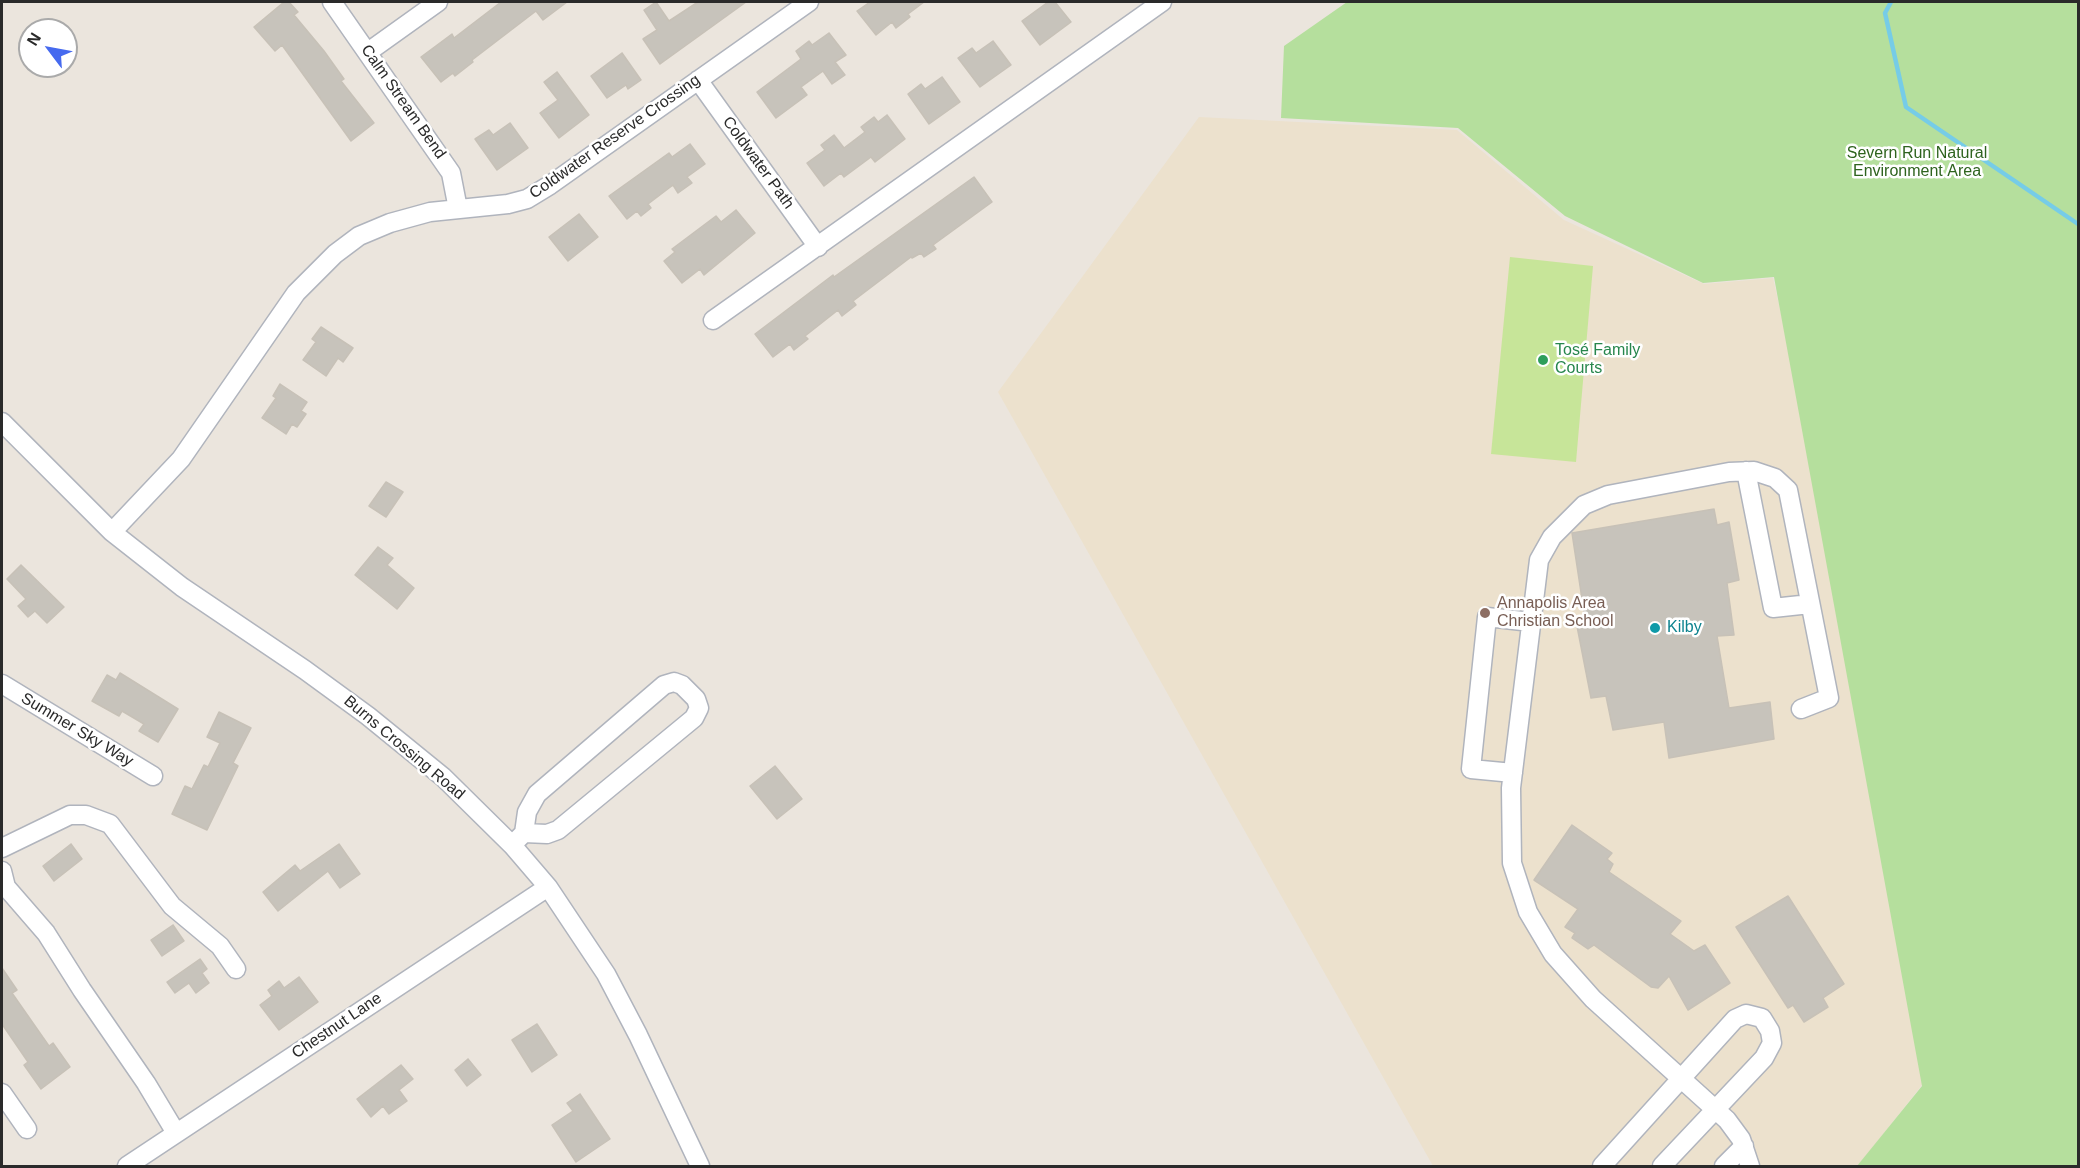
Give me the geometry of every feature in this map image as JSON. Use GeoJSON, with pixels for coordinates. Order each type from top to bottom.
{"type":"FeatureCollection","features":[{"type":"Feature","properties":{"kind":"street","name":"Calm Stream Bend"},"geometry":{"type":"LineString","coordinates":[[332,2],[451,173],[458,209]]}},
{"type":"Feature","properties":{"kind":"street"},"geometry":{"type":"LineString","coordinates":[[368,52],[438,2]]}},
{"type":"Feature","properties":{"kind":"street","name":"Coldwater Reserve Crossing"},"geometry":{"type":"LineString","coordinates":[[112,532],[181,459],[296,292],[335,254],[360,236],[390,223],[430,212],[508,204],[526,199],[550,185],[808,2]]}},
{"type":"Feature","properties":{"kind":"street"},"geometry":{"type":"LineString","coordinates":[[713,320],[1162,2]]}},
{"type":"Feature","properties":{"kind":"street","name":"Coldwater Path"},"geometry":{"type":"LineString","coordinates":[[698,80],[818,247]]}},
{"type":"Feature","properties":{"kind":"street","name":"Burns Crossing Road"},"geometry":{"type":"LineString","coordinates":[[2,422],[112,532],[182,587],[305,670],[368,716],[518,839],[606,974],[638,1035],[700,1167]]}},
{"type":"Feature","properties":{"kind":"street"},"geometry":{"type":"LineString","coordinates":[[1746,471],[1773,608],[1810,604]]}},
{"type":"Feature","properties":{"kind":"street"},"geometry":{"type":"LineString","coordinates":[[1750,1167],[1742,1139],[1727,1120],[1593,999],[1553,954],[1528,912],[1512,863],[1511,788],[1531,622],[1539,560],[1552,537],[1584,505],[1608,495],[1729,472],[1754,471],[1775,478],[1788,490],[1829,698],[1801,709]]}},
{"type":"Feature","properties":{"kind":"street"},"geometry":{"type":"LineString","coordinates":[[1513,773],[1471,769],[1487,617],[1531,622]]}},
{"type":"Feature","properties":{"kind":"street"},"geometry":{"type":"LineString","coordinates":[[674,682],[682,685],[696,699],[699,708],[694,718],[558,830],[518,839],[526,812],[537,794],[664,685],[674,682]]}},
{"type":"Feature","properties":{"kind":"street","name":"Summer Sky Way"},"geometry":{"type":"LineString","coordinates":[[2,684],[153,776]]}},
{"type":"Feature","properties":{"kind":"street"},"geometry":{"type":"LineString","coordinates":[[2,848],[70,815],[87,815],[110,824],[172,906],[220,946],[236,969]]}},
{"type":"Feature","properties":{"kind":"street"},"geometry":{"type":"LineString","coordinates":[[2,871],[6,887],[46,933],[146,1083],[176,1133]]}},
{"type":"Feature","properties":{"kind":"street","name":"Chestnut Lane"},"geometry":{"type":"LineString","coordinates":[[127,1167],[548,887]]}},
{"type":"Feature","properties":{"kind":"street"},"geometry":{"type":"LineString","coordinates":[[1602,1167],[1735,1018],[1746,1014],[1762,1018],[1770,1031],[1772,1043],[1764,1058],[1662,1167]]}},
{"type":"Feature","properties":{"kind":"street"},"geometry":{"type":"LineString","coordinates":[[2,1092],[27,1129]]}},
{"type":"Feature","properties":{"kind":"street"},"geometry":{"type":"LineString","coordinates":[[1724,1167],[1744,1146]]}},
{"type":"Feature","properties":{"kind":"shaded area","name":"Annapolis Area Christian School"},"geometry":{"type":"Polygon","coordinates":[[[1199,117],[1457,130],[1564,220],[1704,284],[1773,278],[1948,1052],[1858,1166],[1433,1166],[998,392],[1199,117]]]}},
{"type":"Feature","properties":{"kind":"green space","name":"Severn Run Natural Environment Area"},"geometry":{"type":"Polygon","coordinates":[[[1347,2],[2078,2],[2078,1166],[1857,1166],[1922,1086],[1774,277],[1703,283],[1565,216],[1458,128],[1281,118],[1284,46],[1347,2]]]}},
{"type":"Feature","properties":{"kind":"green space","name":"Tosé Family Courts"},"geometry":{"type":"Polygon","coordinates":[[[1510,257],[1593,266],[1576,462],[1491,454],[1510,257]]]}},
{"type":"Feature","properties":{"kind":"building"},"geometry":{"type":"Polygon","coordinates":[[[284,2],[289,2],[298,12],[294,15],[324,51],[344,79],[341,81],[374,123],[351,141],[282,45],[275,51],[254,27],[284,2]]]}},
{"type":"Feature","properties":{"kind":"building"},"geometry":{"type":"Polygon","coordinates":[[[501,2],[567,2],[543,20],[536,11],[472,60],[473,62],[455,76],[453,73],[441,82],[421,57],[452,34],[454,38],[501,2]]]}},
{"type":"Feature","properties":{"kind":"building"},"geometry":{"type":"Polygon","coordinates":[[[656,2],[669,21],[698,2],[746,2],[660,64],[643,39],[657,30],[644,10],[656,2]]]}},
{"type":"Feature","properties":{"kind":"building"},"geometry":{"type":"Polygon","coordinates":[[[870,2],[924,2],[908,14],[910,17],[896,28],[892,22],[876,35],[857,11],[870,2]]]}},
{"type":"Feature","properties":{"kind":"building"},"geometry":{"type":"Polygon","coordinates":[[[1048,2],[1055,2],[1071,22],[1040,45],[1022,21],[1048,2]]]}},
{"type":"Feature","properties":{"kind":"building"},"geometry":{"type":"Polygon","coordinates":[[[829,33],[846,55],[835,62],[845,75],[832,84],[823,71],[801,87],[807,95],[776,118],[757,92],[801,59],[796,51],[809,41],[812,45],[829,33]]]}},
{"type":"Feature","properties":{"kind":"building"},"geometry":{"type":"Polygon","coordinates":[[[993,41],[1011,65],[980,87],[958,58],[972,48],[976,53],[993,41]]]}},
{"type":"Feature","properties":{"kind":"building"},"geometry":{"type":"Polygon","coordinates":[[[622,53],[641,80],[628,89],[626,85],[607,98],[591,76],[622,53]]]}},
{"type":"Feature","properties":{"kind":"building"},"geometry":{"type":"Polygon","coordinates":[[[557,72],[589,115],[559,138],[540,113],[558,100],[544,82],[557,72]]]}},
{"type":"Feature","properties":{"kind":"building"},"geometry":{"type":"Polygon","coordinates":[[[942,77],[960,102],[929,124],[908,94],[921,84],[925,89],[942,77]]]}},
{"type":"Feature","properties":{"kind":"building"},"geometry":{"type":"Polygon","coordinates":[[[887,115],[905,139],[875,162],[871,157],[844,177],[841,173],[824,186],[807,163],[825,150],[821,145],[834,135],[844,148],[865,132],[861,127],[874,117],[878,122],[887,115]]]}},
{"type":"Feature","properties":{"kind":"building"},"geometry":{"type":"Polygon","coordinates":[[[510,123],[528,148],[497,170],[475,139],[489,130],[493,135],[510,123]]]}},
{"type":"Feature","properties":{"kind":"building"},"geometry":{"type":"Polygon","coordinates":[[[690,144],[705,164],[687,177],[692,183],[678,193],[673,185],[648,204],[651,208],[641,216],[637,211],[627,219],[609,196],[669,153],[672,157],[690,144]]]}},
{"type":"Feature","properties":{"kind":"building"},"geometry":{"type":"Polygon","coordinates":[[[974,177],[992,202],[933,245],[936,249],[924,257],[921,253],[911,257],[853,301],[856,305],[842,316],[838,310],[805,336],[808,339],[794,350],[790,344],[773,357],[755,334],[833,275],[834,277],[974,177]]]}},
{"type":"Feature","properties":{"kind":"building"},"geometry":{"type":"Polygon","coordinates":[[[736,210],[755,233],[704,275],[700,269],[682,283],[664,261],[675,252],[672,249],[716,216],[721,222],[736,210]]]}},
{"type":"Feature","properties":{"kind":"building"},"geometry":{"type":"Polygon","coordinates":[[[579,214],[598,237],[568,261],[549,237],[579,214]]]}},
{"type":"Feature","properties":{"kind":"building"},"geometry":{"type":"Polygon","coordinates":[[[321,327],[353,348],[343,362],[338,358],[326,376],[303,360],[316,342],[312,339],[321,327]]]}},
{"type":"Feature","properties":{"kind":"building"},"geometry":{"type":"Polygon","coordinates":[[[280,384],[307,402],[301,411],[306,414],[297,427],[292,424],[286,434],[262,418],[276,398],[273,396],[280,384]]]}},
{"type":"Feature","properties":{"kind":"building"},"geometry":{"type":"Polygon","coordinates":[[[386,482],[403,492],[386,517],[369,506],[386,482]]]}},
{"type":"Feature","properties":{"kind":"building","name":"Kilby"},"geometry":{"type":"Polygon","coordinates":[[[1714,509],[1717,525],[1729,522],[1739,580],[1727,583],[1734,635],[1717,636],[1729,708],[1770,702],[1774,739],[1669,758],[1664,722],[1613,730],[1606,696],[1591,698],[1576,621],[1585,619],[1572,533],[1714,509]]]}},
{"type":"Feature","properties":{"kind":"building"},"geometry":{"type":"Polygon","coordinates":[[[378,547],[393,558],[387,565],[414,588],[397,609],[355,575],[378,547]]]}},
{"type":"Feature","properties":{"kind":"building"},"geometry":{"type":"Polygon","coordinates":[[[21,565],[64,607],[47,623],[35,611],[28,617],[18,606],[26,599],[7,579],[21,565]]]}},
{"type":"Feature","properties":{"kind":"building"},"geometry":{"type":"Polygon","coordinates":[[[120,673],[178,709],[158,742],[139,731],[144,724],[122,711],[119,716],[92,701],[107,675],[116,680],[120,673]]]}},
{"type":"Feature","properties":{"kind":"building"},"geometry":{"type":"Polygon","coordinates":[[[219,712],[251,728],[233,763],[238,766],[207,830],[172,814],[185,786],[192,789],[204,765],[208,767],[220,743],[207,737],[219,712]]]}},
{"type":"Feature","properties":{"kind":"building"},"geometry":{"type":"Polygon","coordinates":[[[775,766],[802,799],[777,819],[750,786],[775,766]]]}},
{"type":"Feature","properties":{"kind":"building"},"geometry":{"type":"Polygon","coordinates":[[[1572,825],[1612,853],[1607,859],[1613,864],[1609,872],[1681,921],[1670,934],[1694,951],[1705,945],[1730,983],[1688,1010],[1669,976],[1658,988],[1651,987],[1594,945],[1588,949],[1572,938],[1575,933],[1565,927],[1578,909],[1534,880],[1572,825]]]}},
{"type":"Feature","properties":{"kind":"building"},"geometry":{"type":"Polygon","coordinates":[[[71,844],[82,859],[54,881],[43,866],[71,844]]]}},
{"type":"Feature","properties":{"kind":"building"},"geometry":{"type":"Polygon","coordinates":[[[339,844],[360,874],[340,888],[328,871],[278,911],[263,892],[295,865],[300,871],[339,844]]]}},
{"type":"Feature","properties":{"kind":"building"},"geometry":{"type":"Polygon","coordinates":[[[1788,896],[1844,984],[1823,998],[1828,1007],[1804,1022],[1793,1005],[1788,1008],[1736,927],[1788,896]]]}},
{"type":"Feature","properties":{"kind":"building"},"geometry":{"type":"Polygon","coordinates":[[[173,925],[184,941],[162,956],[151,940],[173,925]]]}},
{"type":"Feature","properties":{"kind":"building"},"geometry":{"type":"Polygon","coordinates":[[[200,959],[207,969],[202,973],[209,983],[196,993],[189,983],[175,993],[167,982],[200,959]]]}},
{"type":"Feature","properties":{"kind":"building"},"geometry":{"type":"Polygon","coordinates":[[[2,968],[17,990],[12,993],[49,1046],[53,1043],[70,1067],[41,1089],[24,1065],[28,1062],[2,1024],[2,968]]]}},
{"type":"Feature","properties":{"kind":"building"},"geometry":{"type":"Polygon","coordinates":[[[299,977],[318,1002],[279,1030],[260,1005],[272,996],[268,990],[279,981],[284,988],[299,977]]]}},
{"type":"Feature","properties":{"kind":"building"},"geometry":{"type":"Polygon","coordinates":[[[537,1024],[557,1055],[532,1072],[512,1040],[537,1024]]]}},
{"type":"Feature","properties":{"kind":"building"},"geometry":{"type":"Polygon","coordinates":[[[468,1059],[481,1075],[467,1086],[455,1070],[468,1059]]]}},
{"type":"Feature","properties":{"kind":"building"},"geometry":{"type":"Polygon","coordinates":[[[401,1065],[413,1079],[399,1090],[407,1101],[389,1114],[383,1106],[371,1117],[357,1099],[401,1065]]]}},
{"type":"Feature","properties":{"kind":"building"},"geometry":{"type":"Polygon","coordinates":[[[580,1094],[610,1139],[576,1162],[552,1125],[573,1111],[567,1103],[580,1094]]]}},
{"type":"Feature","properties":{"kind":"waterway"},"geometry":{"type":"LineString","coordinates":[[1891,2],[1885,13],[1906,107],[2078,224]]}},
{"type":"Feature","properties":{"kind":"place","name":"Tosé Family Courts"},"geometry":{"type":"Point","coordinates":[1543,360]}},
{"type":"Feature","properties":{"kind":"place","name":"Annapolis Area Christian School"},"geometry":{"type":"Point","coordinates":[1485,613]}},
{"type":"Feature","properties":{"kind":"place","name":"Kilby"},"geometry":{"type":"Point","coordinates":[1655,628]}}]}
